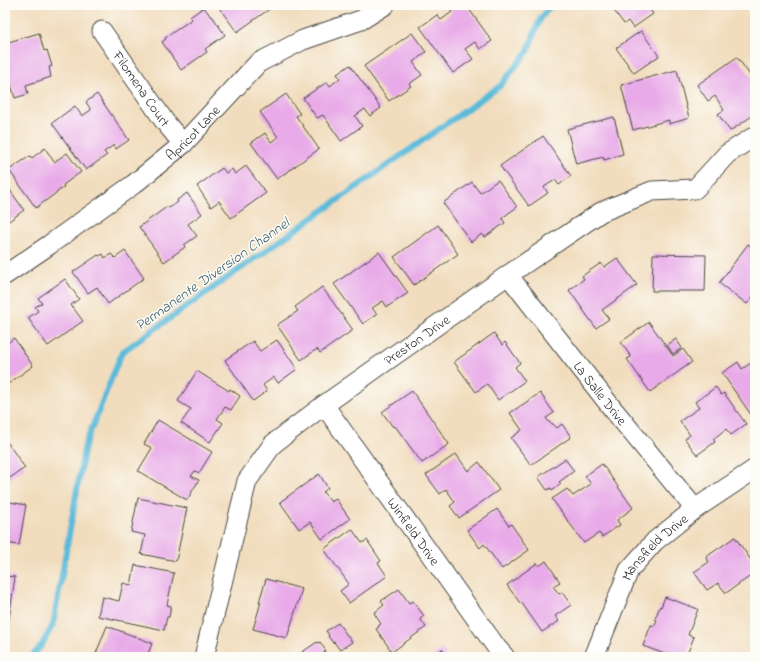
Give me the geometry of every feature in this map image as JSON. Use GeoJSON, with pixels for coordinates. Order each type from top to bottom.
{"type":"FeatureCollection","features":[{"type":"Feature","properties":{"kind":"street","name":"Apricot Lane"},"geometry":{"type":"LineString","coordinates":[[5,275],[134,184],[183,144],[258,63],[303,40],[361,20],[385,5]]}},
{"type":"Feature","properties":{"kind":"street","name":"Filomena Court"},"geometry":{"type":"LineString","coordinates":[[102,31],[165,122],[183,144]]}},
{"type":"Feature","properties":{"kind":"street","name":"Preston Drive"},"geometry":{"type":"LineString","coordinates":[[204,657],[247,481],[273,444],[324,405],[508,275],[601,212],[652,191],[695,189],[727,154],[755,136]]}},
{"type":"Feature","properties":{"kind":"street","name":"La Salle Drive"},"geometry":{"type":"LineString","coordinates":[[508,275],[612,408],[695,509]]}},
{"type":"Feature","properties":{"kind":"street","name":"Winfield Drive"},"geometry":{"type":"LineString","coordinates":[[324,405],[505,657]]}},
{"type":"Feature","properties":{"kind":"street","name":"Mansfield Drive"},"geometry":{"type":"LineString","coordinates":[[594,657],[629,570],[655,541],[695,509],[755,469]]}},
{"type":"Feature","properties":{"kind":"building"},"geometry":{"type":"Polygon","coordinates":[[[217,5],[275,5],[237,32],[217,5]]]}},
{"type":"Feature","properties":{"kind":"building"},"geometry":{"type":"Polygon","coordinates":[[[452,5],[466,5],[492,41],[480,49],[475,42],[465,49],[473,59],[453,73],[420,27],[437,15],[441,20],[452,12],[449,7],[452,5]]]}},
{"type":"Feature","properties":{"kind":"building"},"geometry":{"type":"Polygon","coordinates":[[[610,5],[647,5],[653,14],[633,28],[628,21],[624,24],[610,5]]]}},
{"type":"Feature","properties":{"kind":"building"},"geometry":{"type":"Polygon","coordinates":[[[204,7],[225,35],[205,49],[207,52],[181,70],[162,42],[166,39],[165,38],[192,19],[190,17],[204,7]]]}},
{"type":"Feature","properties":{"kind":"building"},"geometry":{"type":"Polygon","coordinates":[[[641,31],[659,56],[634,73],[616,48],[641,31]]]}},
{"type":"Feature","properties":{"kind":"building"},"geometry":{"type":"Polygon","coordinates":[[[39,33],[44,51],[47,50],[52,66],[49,67],[51,77],[26,85],[28,94],[15,98],[5,64],[5,43],[39,33]]]}},
{"type":"Feature","properties":{"kind":"building"},"geometry":{"type":"Polygon","coordinates":[[[412,33],[426,52],[413,62],[422,75],[409,84],[411,86],[389,101],[364,66],[412,33]]]}},
{"type":"Feature","properties":{"kind":"building"},"geometry":{"type":"Polygon","coordinates":[[[737,57],[755,82],[755,114],[730,131],[718,114],[724,110],[715,96],[708,101],[697,85],[737,57]]]}},
{"type":"Feature","properties":{"kind":"building"},"geometry":{"type":"Polygon","coordinates":[[[350,65],[381,108],[370,116],[365,109],[355,116],[362,126],[341,141],[323,115],[317,118],[303,98],[327,82],[330,86],[340,78],[337,74],[350,65]]]}},
{"type":"Feature","properties":{"kind":"building"},"geometry":{"type":"Polygon","coordinates":[[[677,70],[689,118],[669,124],[669,120],[633,130],[621,85],[677,70]]]}},
{"type":"Feature","properties":{"kind":"building"},"geometry":{"type":"Polygon","coordinates":[[[97,94],[129,140],[116,149],[114,145],[104,152],[107,155],[86,170],[52,123],[75,106],[82,116],[91,110],[86,102],[97,94]]]}},
{"type":"Feature","properties":{"kind":"building"},"geometry":{"type":"Polygon","coordinates":[[[286,94],[300,114],[296,116],[319,149],[277,179],[251,143],[265,133],[271,142],[278,137],[260,112],[286,94]]]}},
{"type":"Feature","properties":{"kind":"building"},"geometry":{"type":"Polygon","coordinates":[[[614,117],[623,154],[604,160],[603,157],[576,164],[567,129],[614,117]]]}},
{"type":"Feature","properties":{"kind":"building"},"geometry":{"type":"Polygon","coordinates":[[[543,136],[571,176],[559,185],[555,180],[544,187],[548,193],[529,206],[500,166],[543,136]]]}},
{"type":"Feature","properties":{"kind":"building"},"geometry":{"type":"Polygon","coordinates":[[[45,148],[54,162],[67,153],[81,172],[36,208],[9,170],[30,156],[32,158],[45,148]]]}},
{"type":"Feature","properties":{"kind":"building"},"geometry":{"type":"Polygon","coordinates":[[[246,166],[266,193],[231,218],[219,201],[211,207],[197,186],[222,168],[226,173],[232,169],[235,174],[246,166]]]}},
{"type":"Feature","properties":{"kind":"building"},"geometry":{"type":"Polygon","coordinates":[[[498,180],[517,207],[502,218],[505,223],[485,237],[482,234],[471,242],[443,203],[472,182],[480,193],[498,180]]]}},
{"type":"Feature","properties":{"kind":"building"},"geometry":{"type":"Polygon","coordinates":[[[5,183],[24,210],[5,224],[5,183]]]}},
{"type":"Feature","properties":{"kind":"building"},"geometry":{"type":"Polygon","coordinates":[[[187,193],[202,214],[188,224],[197,236],[184,245],[185,247],[164,262],[139,227],[168,206],[169,208],[178,202],[177,200],[187,193]]]}},
{"type":"Feature","properties":{"kind":"building"},"geometry":{"type":"Polygon","coordinates":[[[438,225],[458,254],[414,285],[394,257],[438,225]]]}},
{"type":"Feature","properties":{"kind":"building"},"geometry":{"type":"Polygon","coordinates":[[[748,244],[755,250],[755,294],[747,304],[719,283],[748,244]]]}},
{"type":"Feature","properties":{"kind":"building"},"geometry":{"type":"Polygon","coordinates":[[[125,251],[144,278],[108,304],[97,287],[88,293],[73,272],[98,255],[103,254],[105,258],[111,254],[115,258],[125,251]]]}},
{"type":"Feature","properties":{"kind":"building"},"geometry":{"type":"Polygon","coordinates":[[[379,252],[408,293],[387,307],[383,301],[372,308],[377,314],[363,324],[334,284],[379,252]]]}},
{"type":"Feature","properties":{"kind":"building"},"geometry":{"type":"Polygon","coordinates":[[[653,254],[706,255],[705,291],[652,291],[653,254]]]}},
{"type":"Feature","properties":{"kind":"building"},"geometry":{"type":"Polygon","coordinates":[[[617,258],[637,285],[602,310],[609,319],[596,328],[569,290],[584,279],[582,276],[601,263],[604,267],[617,258]]]}},
{"type":"Feature","properties":{"kind":"building"},"geometry":{"type":"Polygon","coordinates":[[[65,279],[79,299],[71,305],[83,321],[48,346],[28,318],[38,311],[35,307],[42,303],[38,298],[65,279]]]}},
{"type":"Feature","properties":{"kind":"building"},"geometry":{"type":"Polygon","coordinates":[[[322,287],[353,330],[320,353],[317,349],[301,360],[277,325],[298,311],[295,307],[322,287]]]}},
{"type":"Feature","properties":{"kind":"building"},"geometry":{"type":"Polygon","coordinates":[[[649,322],[673,356],[683,349],[692,362],[650,392],[627,359],[631,357],[621,342],[649,322]]]}},
{"type":"Feature","properties":{"kind":"building"},"geometry":{"type":"Polygon","coordinates":[[[494,333],[502,345],[505,342],[520,363],[515,367],[525,381],[498,400],[487,384],[476,392],[454,362],[494,333]]]}},
{"type":"Feature","properties":{"kind":"building"},"geometry":{"type":"Polygon","coordinates":[[[14,338],[33,366],[5,386],[5,345],[14,338]]]}},
{"type":"Feature","properties":{"kind":"building"},"geometry":{"type":"Polygon","coordinates":[[[676,339],[682,348],[673,354],[667,345],[676,339]]]}},
{"type":"Feature","properties":{"kind":"building"},"geometry":{"type":"Polygon","coordinates":[[[277,340],[297,369],[278,383],[274,377],[263,385],[267,391],[253,401],[225,360],[253,341],[260,351],[277,340]]]}},
{"type":"Feature","properties":{"kind":"building"},"geometry":{"type":"Polygon","coordinates":[[[755,360],[754,419],[722,373],[738,362],[742,369],[755,360]]]}},
{"type":"Feature","properties":{"kind":"building"},"geometry":{"type":"Polygon","coordinates":[[[197,371],[229,391],[230,389],[240,396],[231,410],[225,407],[217,419],[223,423],[210,442],[181,423],[191,409],[178,401],[197,371]]]}},
{"type":"Feature","properties":{"kind":"building"},"geometry":{"type":"Polygon","coordinates":[[[716,387],[721,395],[724,393],[746,424],[731,435],[726,429],[713,439],[715,442],[697,455],[685,439],[690,435],[680,421],[699,408],[695,402],[716,387]]]}},
{"type":"Feature","properties":{"kind":"building"},"geometry":{"type":"Polygon","coordinates":[[[412,391],[449,444],[422,463],[395,426],[393,427],[382,412],[412,391]]]}},
{"type":"Feature","properties":{"kind":"building"},"geometry":{"type":"Polygon","coordinates":[[[540,393],[554,413],[546,418],[557,428],[562,424],[571,437],[531,465],[511,438],[522,430],[510,413],[540,393]]]}},
{"type":"Feature","properties":{"kind":"building"},"geometry":{"type":"Polygon","coordinates":[[[158,420],[212,452],[199,473],[195,471],[191,476],[199,480],[187,500],[138,471],[152,448],[144,444],[158,420]]]}},
{"type":"Feature","properties":{"kind":"building"},"geometry":{"type":"Polygon","coordinates":[[[5,439],[25,468],[5,481],[5,439]]]}},
{"type":"Feature","properties":{"kind":"building"},"geometry":{"type":"Polygon","coordinates":[[[456,454],[468,471],[479,462],[499,490],[459,518],[450,506],[455,502],[446,489],[440,494],[426,475],[456,454]]]}},
{"type":"Feature","properties":{"kind":"building"},"geometry":{"type":"Polygon","coordinates":[[[565,459],[574,471],[559,482],[561,484],[552,490],[551,488],[547,490],[538,477],[565,459]]]}},
{"type":"Feature","properties":{"kind":"building"},"geometry":{"type":"Polygon","coordinates":[[[602,464],[633,508],[617,520],[620,525],[602,537],[599,533],[584,543],[552,499],[567,489],[573,496],[591,484],[585,476],[602,464]]]}},
{"type":"Feature","properties":{"kind":"building"},"geometry":{"type":"Polygon","coordinates":[[[319,474],[328,488],[323,492],[331,502],[336,499],[350,519],[322,539],[310,522],[299,529],[280,502],[319,474]]]}},
{"type":"Feature","properties":{"kind":"building"},"geometry":{"type":"Polygon","coordinates":[[[138,498],[187,508],[176,561],[141,554],[145,535],[131,532],[138,498]]]}},
{"type":"Feature","properties":{"kind":"building"},"geometry":{"type":"Polygon","coordinates":[[[5,501],[26,505],[19,545],[5,543],[5,501]]]}},
{"type":"Feature","properties":{"kind":"building"},"geometry":{"type":"Polygon","coordinates":[[[497,509],[509,526],[511,524],[529,550],[502,569],[484,544],[480,548],[467,530],[497,509]]]}},
{"type":"Feature","properties":{"kind":"building"},"geometry":{"type":"Polygon","coordinates":[[[352,529],[362,543],[367,540],[381,561],[378,563],[387,576],[349,603],[340,591],[349,584],[324,549],[352,529]]]}},
{"type":"Feature","properties":{"kind":"building"},"geometry":{"type":"Polygon","coordinates":[[[735,537],[755,566],[755,573],[726,593],[718,583],[707,590],[694,572],[709,562],[706,557],[735,537]]]}},
{"type":"Feature","properties":{"kind":"building"},"geometry":{"type":"Polygon","coordinates":[[[546,561],[560,582],[553,586],[559,594],[562,592],[571,605],[555,616],[559,621],[542,632],[507,585],[537,563],[539,566],[546,561]]]}},
{"type":"Feature","properties":{"kind":"building"},"geometry":{"type":"Polygon","coordinates":[[[135,565],[174,573],[167,605],[171,606],[164,630],[98,616],[102,597],[119,601],[123,583],[131,585],[135,565]]]}},
{"type":"Feature","properties":{"kind":"building"},"geometry":{"type":"Polygon","coordinates":[[[5,576],[15,577],[9,619],[5,619],[5,576]]]}},
{"type":"Feature","properties":{"kind":"building"},"geometry":{"type":"Polygon","coordinates":[[[266,579],[302,589],[287,638],[253,629],[266,579]]]}},
{"type":"Feature","properties":{"kind":"building"},"geometry":{"type":"Polygon","coordinates":[[[399,589],[409,603],[413,601],[424,616],[420,619],[426,627],[392,652],[376,629],[381,624],[374,613],[384,605],[381,601],[399,589]]]}},
{"type":"Feature","properties":{"kind":"building"},"geometry":{"type":"Polygon","coordinates":[[[665,597],[698,609],[688,635],[694,637],[686,657],[673,657],[643,646],[651,625],[654,626],[657,620],[655,619],[665,597]]]}},
{"type":"Feature","properties":{"kind":"building"},"geometry":{"type":"Polygon","coordinates":[[[338,623],[352,642],[340,650],[334,642],[333,643],[326,631],[338,623]]]}},
{"type":"Feature","properties":{"kind":"building"},"geometry":{"type":"Polygon","coordinates":[[[107,626],[152,643],[147,657],[95,656],[107,626]]]}},
{"type":"Feature","properties":{"kind":"building"},"geometry":{"type":"Polygon","coordinates":[[[317,642],[320,642],[328,657],[295,657],[317,642]]]}},
{"type":"Feature","properties":{"kind":"building"},"geometry":{"type":"Polygon","coordinates":[[[442,649],[448,657],[431,657],[442,649]]]}},
{"type":"Feature","properties":{"kind":"waterway","name":"Permanente Diversion Channel"},"geometry":{"type":"LineString","coordinates":[[31,657],[41,646],[53,625],[85,445],[122,352],[500,86],[528,51],[541,18],[551,5]]}}]}
